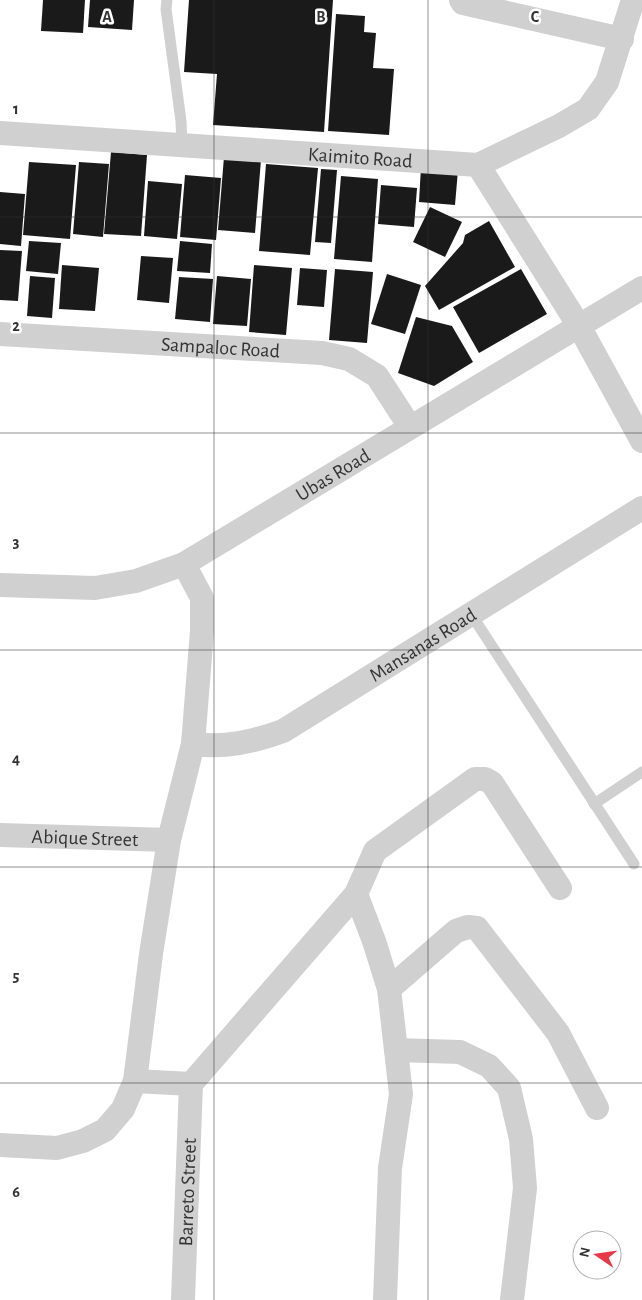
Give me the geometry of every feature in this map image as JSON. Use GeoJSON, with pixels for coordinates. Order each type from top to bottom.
{"type":"FeatureCollection","features":[{"type":"Feature","properties":{"kind":"street"},"geometry":{"type":"LineString","coordinates":[[461,0],[622,40]]}},
{"type":"Feature","properties":{"kind":"street","name":"Kaimito Road"},"geometry":{"type":"LineString","coordinates":[[0,133],[478,165],[568,122],[588,109],[607,82],[622,40],[632,0]]}},
{"type":"Feature","properties":{"kind":"street"},"geometry":{"type":"LineString","coordinates":[[478,165],[579,326],[642,441]]}},
{"type":"Feature","properties":{"kind":"street","name":"Ubas Road"},"geometry":{"type":"LineString","coordinates":[[0,586],[95,588],[136,581],[184,564],[410,426],[642,288]]}},
{"type":"Feature","properties":{"kind":"street","name":"Sampaloc Road"},"geometry":{"type":"LineString","coordinates":[[0,334],[322,353],[349,359],[377,376],[410,426]]}},
{"type":"Feature","properties":{"kind":"street","name":"Mansanas Road"},"geometry":{"type":"LineString","coordinates":[[193,744],[216,747],[255,741],[284,731],[642,508]]}},
{"type":"Feature","properties":{"kind":"street"},"geometry":{"type":"LineString","coordinates":[[0,1145],[58,1148],[83,1141],[105,1130],[123,1109],[135,1082],[151,954],[169,840],[193,744],[202,630],[202,598],[184,564]]}},
{"type":"Feature","properties":{"kind":"street"},"geometry":{"type":"LineString","coordinates":[[135,1082],[191,1084],[356,894],[375,851],[475,779],[485,779],[492,782],[560,888]]}},
{"type":"Feature","properties":{"kind":"street","name":"Abique Street"},"geometry":{"type":"LineString","coordinates":[[0,834],[169,840]]}},
{"type":"Feature","properties":{"kind":"street"},"geometry":{"type":"LineString","coordinates":[[356,894],[389,989],[401,1094],[390,1168],[385,1300]]}},
{"type":"Feature","properties":{"kind":"street"},"geometry":{"type":"LineString","coordinates":[[389,989],[456,931],[468,927],[477,928],[558,1033],[597,1108]]}},
{"type":"Feature","properties":{"kind":"street"},"geometry":{"type":"LineString","coordinates":[[396,1050],[460,1052],[489,1066],[509,1088],[521,1139],[526,1188],[512,1300]]}},
{"type":"Feature","properties":{"kind":"street","name":"Barreto Street"},"geometry":{"type":"LineString","coordinates":[[183,1300],[191,1084]]}},
{"type":"Feature","properties":{"kind":"lane"},"geometry":{"type":"LineString","coordinates":[[167,0],[166,8],[182,121],[182,145]]}},
{"type":"Feature","properties":{"kind":"lane"},"geometry":{"type":"LineString","coordinates":[[471,614],[634,864]]}},
{"type":"Feature","properties":{"kind":"lane"},"geometry":{"type":"LineString","coordinates":[[594,804],[642,772]]}},
{"type":"Feature","properties":{"kind":"building"},"geometry":{"type":"Polygon","coordinates":[[[43,0],[85,0],[83,33],[41,31],[43,0]]]}},
{"type":"Feature","properties":{"kind":"building"},"geometry":{"type":"Polygon","coordinates":[[[90,0],[134,0],[132,30],[88,27],[90,0]]]}},
{"type":"Feature","properties":{"kind":"building"},"geometry":{"type":"Polygon","coordinates":[[[189,0],[333,0],[324,132],[213,125],[217,74],[184,72],[189,0]]]}},
{"type":"Feature","properties":{"kind":"building"},"geometry":{"type":"Polygon","coordinates":[[[336,14],[365,16],[364,32],[376,33],[373,68],[394,69],[389,135],[328,131],[336,14]]]}},
{"type":"Feature","properties":{"kind":"building"},"geometry":{"type":"Polygon","coordinates":[[[111,152],[147,155],[141,236],[104,234],[111,152]]]}},
{"type":"Feature","properties":{"kind":"building"},"geometry":{"type":"Polygon","coordinates":[[[224,157],[261,160],[255,233],[218,230],[224,157]]]}},
{"type":"Feature","properties":{"kind":"building"},"geometry":{"type":"Polygon","coordinates":[[[29,162],[76,165],[70,239],[23,235],[29,162]]]}},
{"type":"Feature","properties":{"kind":"building"},"geometry":{"type":"Polygon","coordinates":[[[79,162],[109,164],[103,237],[73,234],[79,162]]]}},
{"type":"Feature","properties":{"kind":"building"},"geometry":{"type":"Polygon","coordinates":[[[266,164],[318,168],[310,255],[259,251],[266,164]]]}},
{"type":"Feature","properties":{"kind":"building"},"geometry":{"type":"Polygon","coordinates":[[[421,167],[458,170],[455,205],[419,202],[421,167]]]}},
{"type":"Feature","properties":{"kind":"building"},"geometry":{"type":"Polygon","coordinates":[[[321,169],[337,170],[331,243],[315,242],[321,169]]]}},
{"type":"Feature","properties":{"kind":"building"},"geometry":{"type":"Polygon","coordinates":[[[185,175],[221,178],[216,240],[180,237],[185,175]]]}},
{"type":"Feature","properties":{"kind":"building"},"geometry":{"type":"Polygon","coordinates":[[[341,176],[378,179],[372,262],[334,259],[341,176]]]}},
{"type":"Feature","properties":{"kind":"building"},"geometry":{"type":"Polygon","coordinates":[[[148,181],[182,184],[177,239],[144,236],[148,181]]]}},
{"type":"Feature","properties":{"kind":"building"},"geometry":{"type":"Polygon","coordinates":[[[381,185],[417,188],[414,227],[378,224],[381,185]]]}},
{"type":"Feature","properties":{"kind":"building"},"geometry":{"type":"Polygon","coordinates":[[[0,192],[25,194],[21,246],[0,244],[0,192]]]}},
{"type":"Feature","properties":{"kind":"building"},"geometry":{"type":"Polygon","coordinates":[[[430,207],[462,222],[445,257],[413,242],[430,207]]]}},
{"type":"Feature","properties":{"kind":"building"},"geometry":{"type":"Polygon","coordinates":[[[489,221],[515,267],[439,310],[425,286],[463,243],[465,235],[489,221]]]}},
{"type":"Feature","properties":{"kind":"building"},"geometry":{"type":"Polygon","coordinates":[[[29,241],[61,243],[58,274],[26,271],[29,241]]]}},
{"type":"Feature","properties":{"kind":"building"},"geometry":{"type":"Polygon","coordinates":[[[180,241],[212,244],[210,273],[177,271],[180,241]]]}},
{"type":"Feature","properties":{"kind":"building"},"geometry":{"type":"Polygon","coordinates":[[[0,250],[22,251],[18,301],[0,300],[0,250]]]}},
{"type":"Feature","properties":{"kind":"building"},"geometry":{"type":"Polygon","coordinates":[[[141,256],[173,258],[169,303],[137,300],[141,256]]]}},
{"type":"Feature","properties":{"kind":"building"},"geometry":{"type":"Polygon","coordinates":[[[62,265],[99,268],[95,311],[59,309],[62,265]]]}},
{"type":"Feature","properties":{"kind":"building"},"geometry":{"type":"Polygon","coordinates":[[[254,265],[292,268],[286,335],[249,332],[254,265]]]}},
{"type":"Feature","properties":{"kind":"building"},"geometry":{"type":"Polygon","coordinates":[[[300,268],[327,270],[324,307],[297,305],[300,268]]]}},
{"type":"Feature","properties":{"kind":"building"},"geometry":{"type":"Polygon","coordinates":[[[335,269],[373,272],[367,343],[329,340],[335,269]]]}},
{"type":"Feature","properties":{"kind":"building"},"geometry":{"type":"Polygon","coordinates":[[[521,269],[547,314],[479,353],[453,307],[521,269]]]}},
{"type":"Feature","properties":{"kind":"building"},"geometry":{"type":"Polygon","coordinates":[[[387,274],[421,285],[405,334],[371,324],[387,274]]]}},
{"type":"Feature","properties":{"kind":"building"},"geometry":{"type":"Polygon","coordinates":[[[30,276],[55,278],[52,318],[27,316],[30,276]]]}},
{"type":"Feature","properties":{"kind":"building"},"geometry":{"type":"Polygon","coordinates":[[[217,276],[251,279],[247,326],[213,324],[217,276]]]}},
{"type":"Feature","properties":{"kind":"building"},"geometry":{"type":"Polygon","coordinates":[[[179,277],[213,279],[210,322],[175,319],[179,277]]]}},
{"type":"Feature","properties":{"kind":"building"},"geometry":{"type":"Polygon","coordinates":[[[416,317],[452,326],[473,362],[434,386],[398,373],[416,317]]]}}]}
